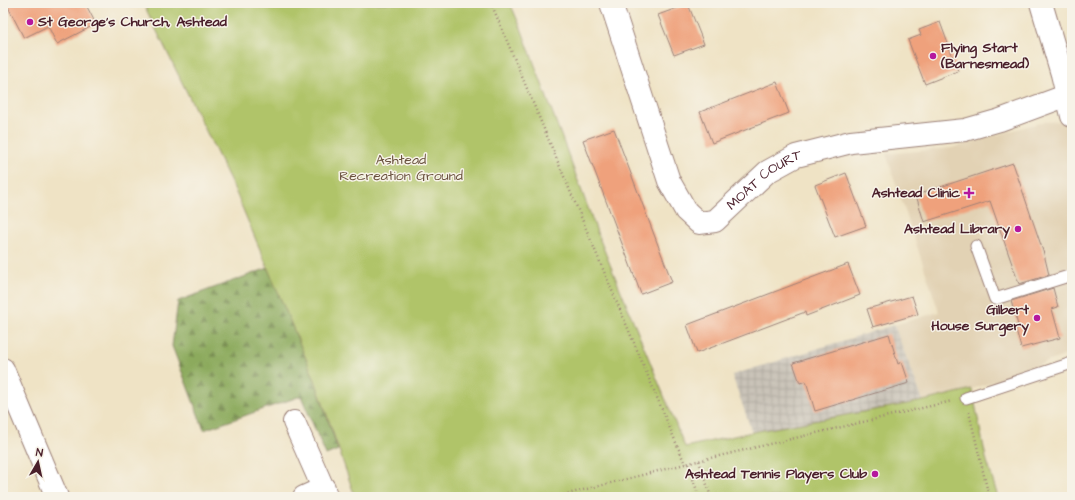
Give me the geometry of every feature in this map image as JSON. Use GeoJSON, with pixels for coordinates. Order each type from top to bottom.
{"type":"FeatureCollection","features":[{"type":"Feature","properties":{"kind":"street","name":"MOAT COURT"},"geometry":{"type":"LineString","coordinates":[[611,3],[669,181],[686,211],[699,223],[714,221],[767,172],[796,156],[851,142],[965,130],[1000,120],[1070,105]]}},
{"type":"Feature","properties":{"kind":"street"},"geometry":{"type":"LineString","coordinates":[[1042,3],[1067,72],[1070,105]]}},
{"type":"Feature","properties":{"kind":"street"},"geometry":{"type":"LineString","coordinates":[[3,369],[57,497]]}},
{"type":"Feature","properties":{"kind":"street"},"geometry":{"type":"LineString","coordinates":[[294,422],[325,492],[304,497]]}},
{"type":"Feature","properties":{"kind":"lane"},"geometry":{"type":"LineString","coordinates":[[976,246],[995,298],[1072,275]]}},
{"type":"Feature","properties":{"kind":"lane"},"geometry":{"type":"LineString","coordinates":[[966,398],[1072,363]]}},
{"type":"Feature","properties":{"kind":"path"},"geometry":{"type":"LineString","coordinates":[[491,3],[687,464],[699,497]]}},
{"type":"Feature","properties":{"kind":"path"},"geometry":{"type":"LineString","coordinates":[[556,497],[699,461],[966,398],[989,497]]}},
{"type":"Feature","properties":{"kind":"path"},"geometry":{"type":"LineString","coordinates":[[699,461],[711,497]]}},
{"type":"Feature","properties":{"kind":"shaded area"},"geometry":{"type":"Polygon","coordinates":[[[1072,121],[1072,353],[972,389],[923,401],[894,325],[939,312],[886,154],[952,148],[1042,122],[1072,121]]]}},
{"type":"Feature","properties":{"kind":"shaded area"},"geometry":{"type":"Polygon","coordinates":[[[894,325],[923,401],[752,432],[732,375],[894,325]]]}},
{"type":"Feature","properties":{"kind":"green space","name":"Ashtead Recreation Ground"},"geometry":{"type":"Polygon","coordinates":[[[143,3],[510,3],[521,28],[600,240],[685,447],[752,432],[923,401],[972,389],[986,458],[998,497],[355,497],[315,380],[234,188],[143,3]]]}},
{"type":"Feature","properties":{"kind":"green space"},"geometry":{"type":"Polygon","coordinates":[[[268,268],[315,380],[338,450],[326,455],[301,396],[204,430],[172,346],[178,301],[268,268]]]}},
{"type":"Feature","properties":{"kind":"building"},"geometry":{"type":"Polygon","coordinates":[[[6,3],[85,3],[96,24],[57,44],[48,26],[24,38],[6,3]]]}},
{"type":"Feature","properties":{"kind":"building"},"geometry":{"type":"Polygon","coordinates":[[[688,4],[704,44],[674,55],[658,15],[688,4]]]}},
{"type":"Feature","properties":{"kind":"building","name":"Flying Start (Barnesmead)"},"geometry":{"type":"Polygon","coordinates":[[[940,22],[958,71],[925,84],[908,40],[921,35],[919,30],[940,22]]]}},
{"type":"Feature","properties":{"kind":"building"},"geometry":{"type":"Polygon","coordinates":[[[777,82],[789,113],[712,143],[700,112],[777,82]]]}},
{"type":"Feature","properties":{"kind":"building"},"geometry":{"type":"Polygon","coordinates":[[[614,129],[672,282],[641,294],[583,140],[614,129]]]}},
{"type":"Feature","properties":{"kind":"building"},"geometry":{"type":"Polygon","coordinates":[[[1013,163],[1044,254],[1049,275],[1019,284],[990,201],[924,222],[916,195],[1013,163]]]}},
{"type":"Feature","properties":{"kind":"building"},"geometry":{"type":"Polygon","coordinates":[[[846,173],[866,226],[835,237],[815,185],[846,173]]]}},
{"type":"Feature","properties":{"kind":"building"},"geometry":{"type":"Polygon","coordinates":[[[848,264],[860,295],[806,316],[805,312],[697,353],[687,325],[848,264]]]}},
{"type":"Feature","properties":{"kind":"building","name":"Gilbert House Surgery"},"geometry":{"type":"Polygon","coordinates":[[[1053,288],[1058,307],[1052,309],[1060,338],[1021,348],[1015,326],[1018,325],[1011,301],[1053,288]]]}},
{"type":"Feature","properties":{"kind":"building"},"geometry":{"type":"Polygon","coordinates":[[[912,296],[918,314],[873,327],[867,309],[912,296]]]}},
{"type":"Feature","properties":{"kind":"building"},"geometry":{"type":"Polygon","coordinates":[[[889,334],[898,364],[902,362],[909,383],[815,411],[806,381],[800,383],[793,363],[889,334]]]}},
{"type":"Feature","properties":{"kind":"place","name":"St George's Church, Ashtead"},"geometry":{"type":"Point","coordinates":[30,22]}},
{"type":"Feature","properties":{"kind":"place","name":"Flying Start (Barnesmead)"},"geometry":{"type":"Point","coordinates":[933,56]}},
{"type":"Feature","properties":{"kind":"place","name":"Ashtead Clinic"},"geometry":{"type":"Point","coordinates":[969,193]}},
{"type":"Feature","properties":{"kind":"place","name":"Ashtead Library"},"geometry":{"type":"Point","coordinates":[1018,229]}},
{"type":"Feature","properties":{"kind":"place","name":"Gilbert House Surgery"},"geometry":{"type":"Point","coordinates":[1037,318]}},
{"type":"Feature","properties":{"kind":"place","name":"Ashtead Tennis Players Club"},"geometry":{"type":"Point","coordinates":[875,474]}}]}
